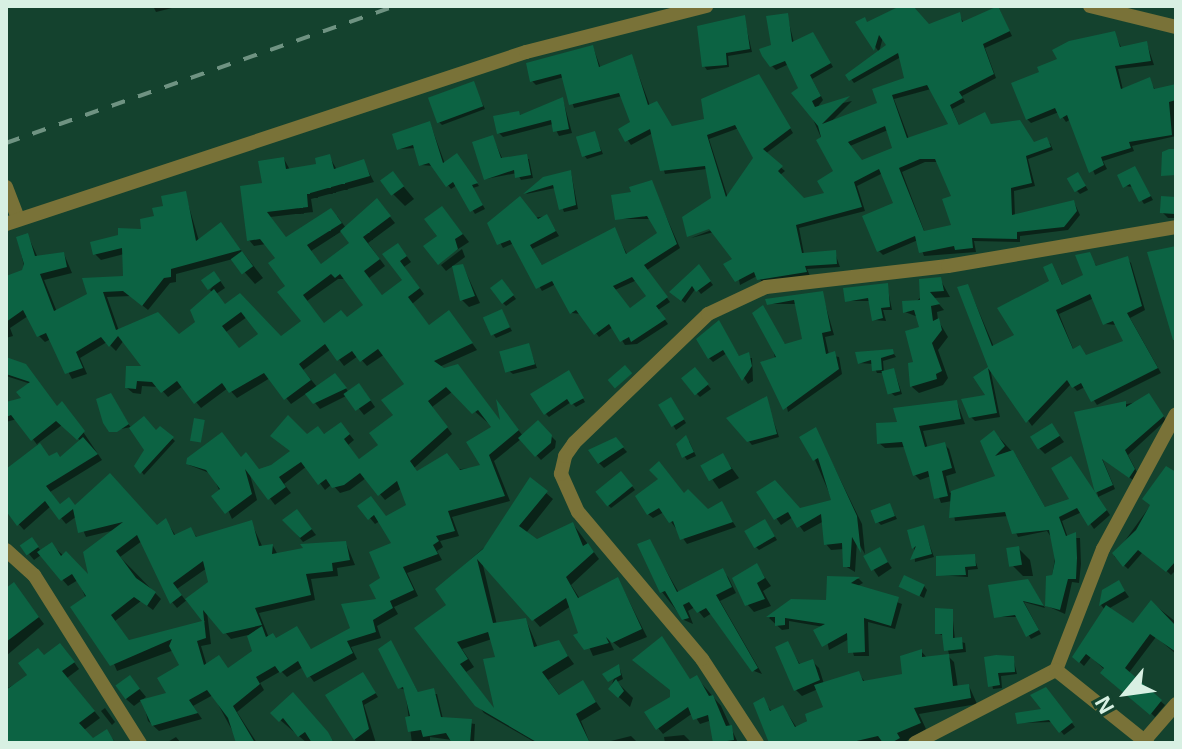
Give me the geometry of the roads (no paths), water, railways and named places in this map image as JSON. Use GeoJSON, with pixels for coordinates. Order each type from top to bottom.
{"type":"FeatureCollection","features":[{"type":"Feature","properties":{"kind":"street"},"geometry":{"type":"LineString","coordinates":[[6,187],[12,222],[526,52],[706,6]]}},
{"type":"Feature","properties":{"kind":"street"},"geometry":{"type":"LineString","coordinates":[[1090,6],[1176,27]]}},
{"type":"Feature","properties":{"kind":"street"},"geometry":{"type":"LineString","coordinates":[[757,743],[702,659],[578,512],[561,474],[574,443],[708,314],[756,290],[948,266],[1176,227]]}},
{"type":"Feature","properties":{"kind":"street"},"geometry":{"type":"LineString","coordinates":[[915,743],[1056,670],[1103,549],[1176,414]]}},
{"type":"Feature","properties":{"kind":"street"},"geometry":{"type":"LineString","coordinates":[[6,550],[34,575],[140,743]]}},
{"type":"Feature","properties":{"kind":"street"},"geometry":{"type":"LineString","coordinates":[[1056,670],[1146,742],[1176,704]]}},
{"type":"Feature","properties":{"kind":"railway"},"geometry":{"type":"LineString","coordinates":[[6,143],[396,6]]}}]}
